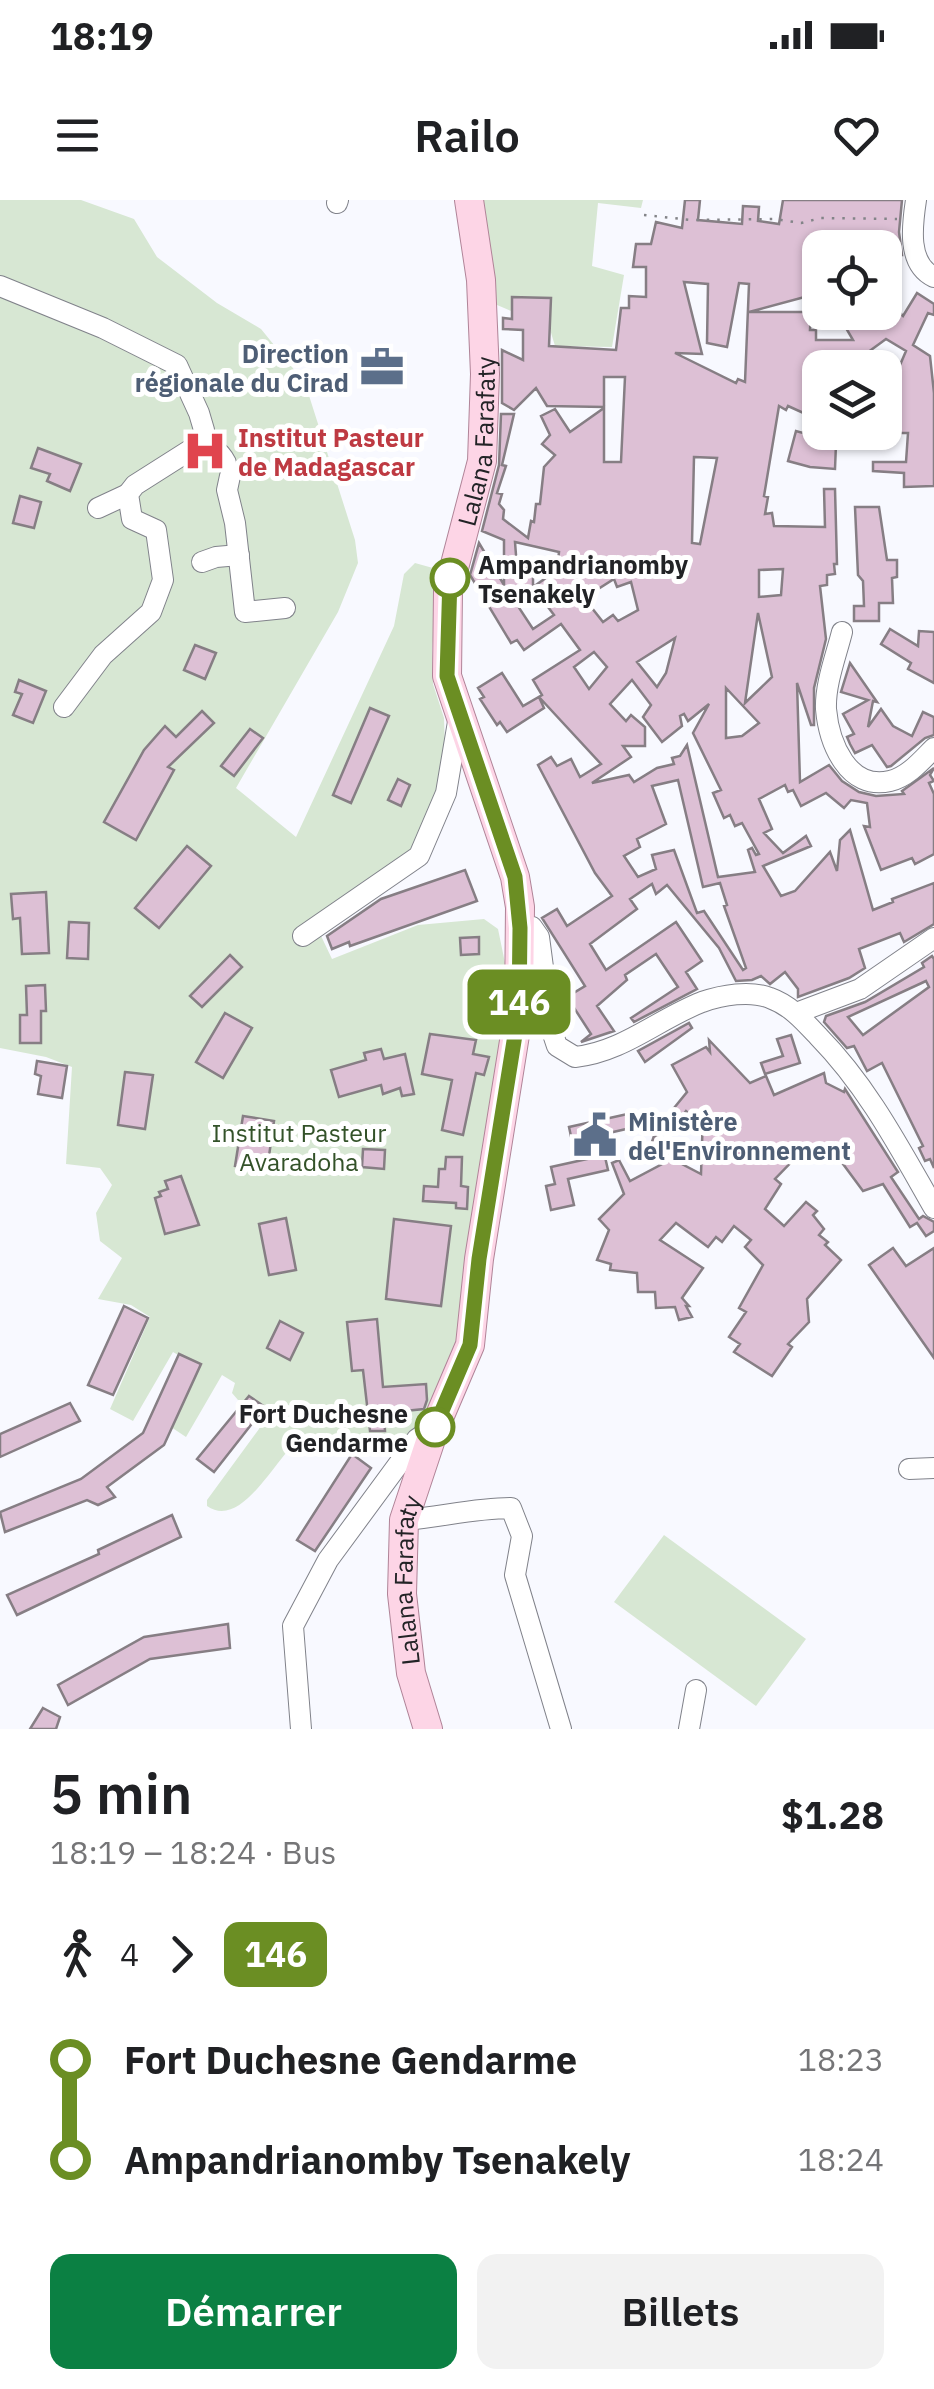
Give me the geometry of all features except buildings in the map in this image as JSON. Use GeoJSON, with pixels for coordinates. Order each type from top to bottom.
{"type":"FeatureCollection","features":[{"type":"Feature","properties":{"kind":"main road","name":"Lalana Farafaty"},"geometry":{"type":"LineString","coordinates":[[428,1729],[411,1673],[402,1594],[404,1520],[435,1427],[470,1345],[479,1259],[519,1010],[520,928],[515,877],[447,676],[448,591],[482,461],[485,374],[481,280],[469,200]]}},
{"type":"Feature","properties":{"kind":"street"},"geometry":{"type":"LineString","coordinates":[[915,210],[917,264],[934,277]]}},
{"type":"Feature","properties":{"kind":"street"},"geometry":{"type":"LineString","coordinates":[[0,286],[103,328],[177,365],[199,414],[204,430],[201,442],[135,485],[128,494],[98,508]]}},
{"type":"Feature","properties":{"kind":"street"},"geometry":{"type":"LineString","coordinates":[[201,442],[220,452],[228,470],[227,490],[245,612],[285,608]]}},
{"type":"Feature","properties":{"kind":"street"},"geometry":{"type":"LineString","coordinates":[[64,706],[102,654],[151,612],[164,580],[156,530],[132,518],[128,494]]}},
{"type":"Feature","properties":{"kind":"street"},"geometry":{"type":"LineString","coordinates":[[202,562],[238,555]]}},
{"type":"Feature","properties":{"kind":"street"},"geometry":{"type":"LineString","coordinates":[[842,632],[826,712],[846,769],[865,778],[890,781],[905,774],[934,748]]}},
{"type":"Feature","properties":{"kind":"street"},"geometry":{"type":"LineString","coordinates":[[303,936],[419,856],[446,793],[459,714]]}},
{"type":"Feature","properties":{"kind":"street"},"geometry":{"type":"LineString","coordinates":[[520,928],[532,927],[540,938],[551,1028],[557,1046],[575,1057],[620,1046],[719,997],[766,996],[796,1012],[854,1074],[934,1208]]}},
{"type":"Feature","properties":{"kind":"street"},"geometry":{"type":"LineString","coordinates":[[796,1012],[860,990],[934,938]]}},
{"type":"Feature","properties":{"kind":"street"},"geometry":{"type":"LineString","coordinates":[[302,1729],[293,1626],[328,1560],[417,1439],[435,1427]]}},
{"type":"Feature","properties":{"kind":"street"},"geometry":{"type":"LineString","coordinates":[[909,1469],[934,1468]]}},
{"type":"Feature","properties":{"kind":"street"},"geometry":{"type":"LineString","coordinates":[[404,1520],[447,1517],[480,1508],[511,1508],[522,1536],[515,1576],[561,1729]]}},
{"type":"Feature","properties":{"kind":"street"},"geometry":{"type":"LineString","coordinates":[[689,1729],[696,1690]]}},
{"type":"Feature","properties":{"kind":"path"},"geometry":{"type":"LineString","coordinates":[[644,215],[801,223],[915,210]]}},
{"type":"Feature","properties":{"kind":"green space","name":"Institut Pasteur Avaradoha"},"geometry":{"type":"Polygon","coordinates":[[[0,200],[81,200],[134,219],[157,257],[217,303],[261,329],[305,383],[355,540],[358,563],[338,612],[236,788],[296,837],[394,626],[404,574],[415,563],[440,570],[432,649],[433,684],[444,718],[446,777],[412,854],[313,919],[332,959],[418,925],[484,919],[498,929],[505,963],[501,1015],[495,1020],[513,1024],[469,1320],[433,1418],[406,1441],[304,1436],[247,1499],[221,1511],[207,1506],[207,1500],[259,1429],[264,1411],[250,1401],[238,1400],[232,1393],[235,1383],[222,1375],[186,1437],[165,1423],[194,1364],[173,1352],[133,1421],[110,1409],[150,1317],[131,1305],[98,1299],[122,1258],[100,1241],[96,1213],[112,1185],[100,1168],[66,1164],[72,1067],[46,1057],[0,1048],[0,200]]]}},
{"type":"Feature","properties":{"kind":"green space"},"geometry":{"type":"Polygon","coordinates":[[[474,200],[643,200],[641,208],[598,203],[592,266],[624,275],[612,347],[555,346],[546,316],[535,300],[511,311],[490,302],[474,200]]]}},
{"type":"Feature","properties":{"kind":"green space"},"geometry":{"type":"Polygon","coordinates":[[[664,1535],[806,1639],[756,1706],[614,1602],[664,1535]]]}},
{"type":"Feature","properties":{"kind":"bus line","name":"146"},"geometry":{"type":"LineString","coordinates":[[435,1427],[470,1345],[479,1259],[519,1010],[520,906],[515,877],[447,676],[450,578]]}},
{"type":"Feature","properties":{"kind":"place","name":"Direction régionale du Cirad"},"geometry":{"type":"Point","coordinates":[382,367]}},
{"type":"Feature","properties":{"kind":"place","name":"Institut Pasteur de Madagascar"},"geometry":{"type":"Point","coordinates":[205,451]}},
{"type":"Feature","properties":{"kind":"place","name":"Ampandrianomby Tsenakely"},"geometry":{"type":"Point","coordinates":[450,578]}},
{"type":"Feature","properties":{"kind":"place","name":"Ministère del'Environnement"},"geometry":{"type":"Point","coordinates":[595,1135]}},
{"type":"Feature","properties":{"kind":"place","name":"Fort Duchesne Gendarme"},"geometry":{"type":"Point","coordinates":[435,1427]}}]}
